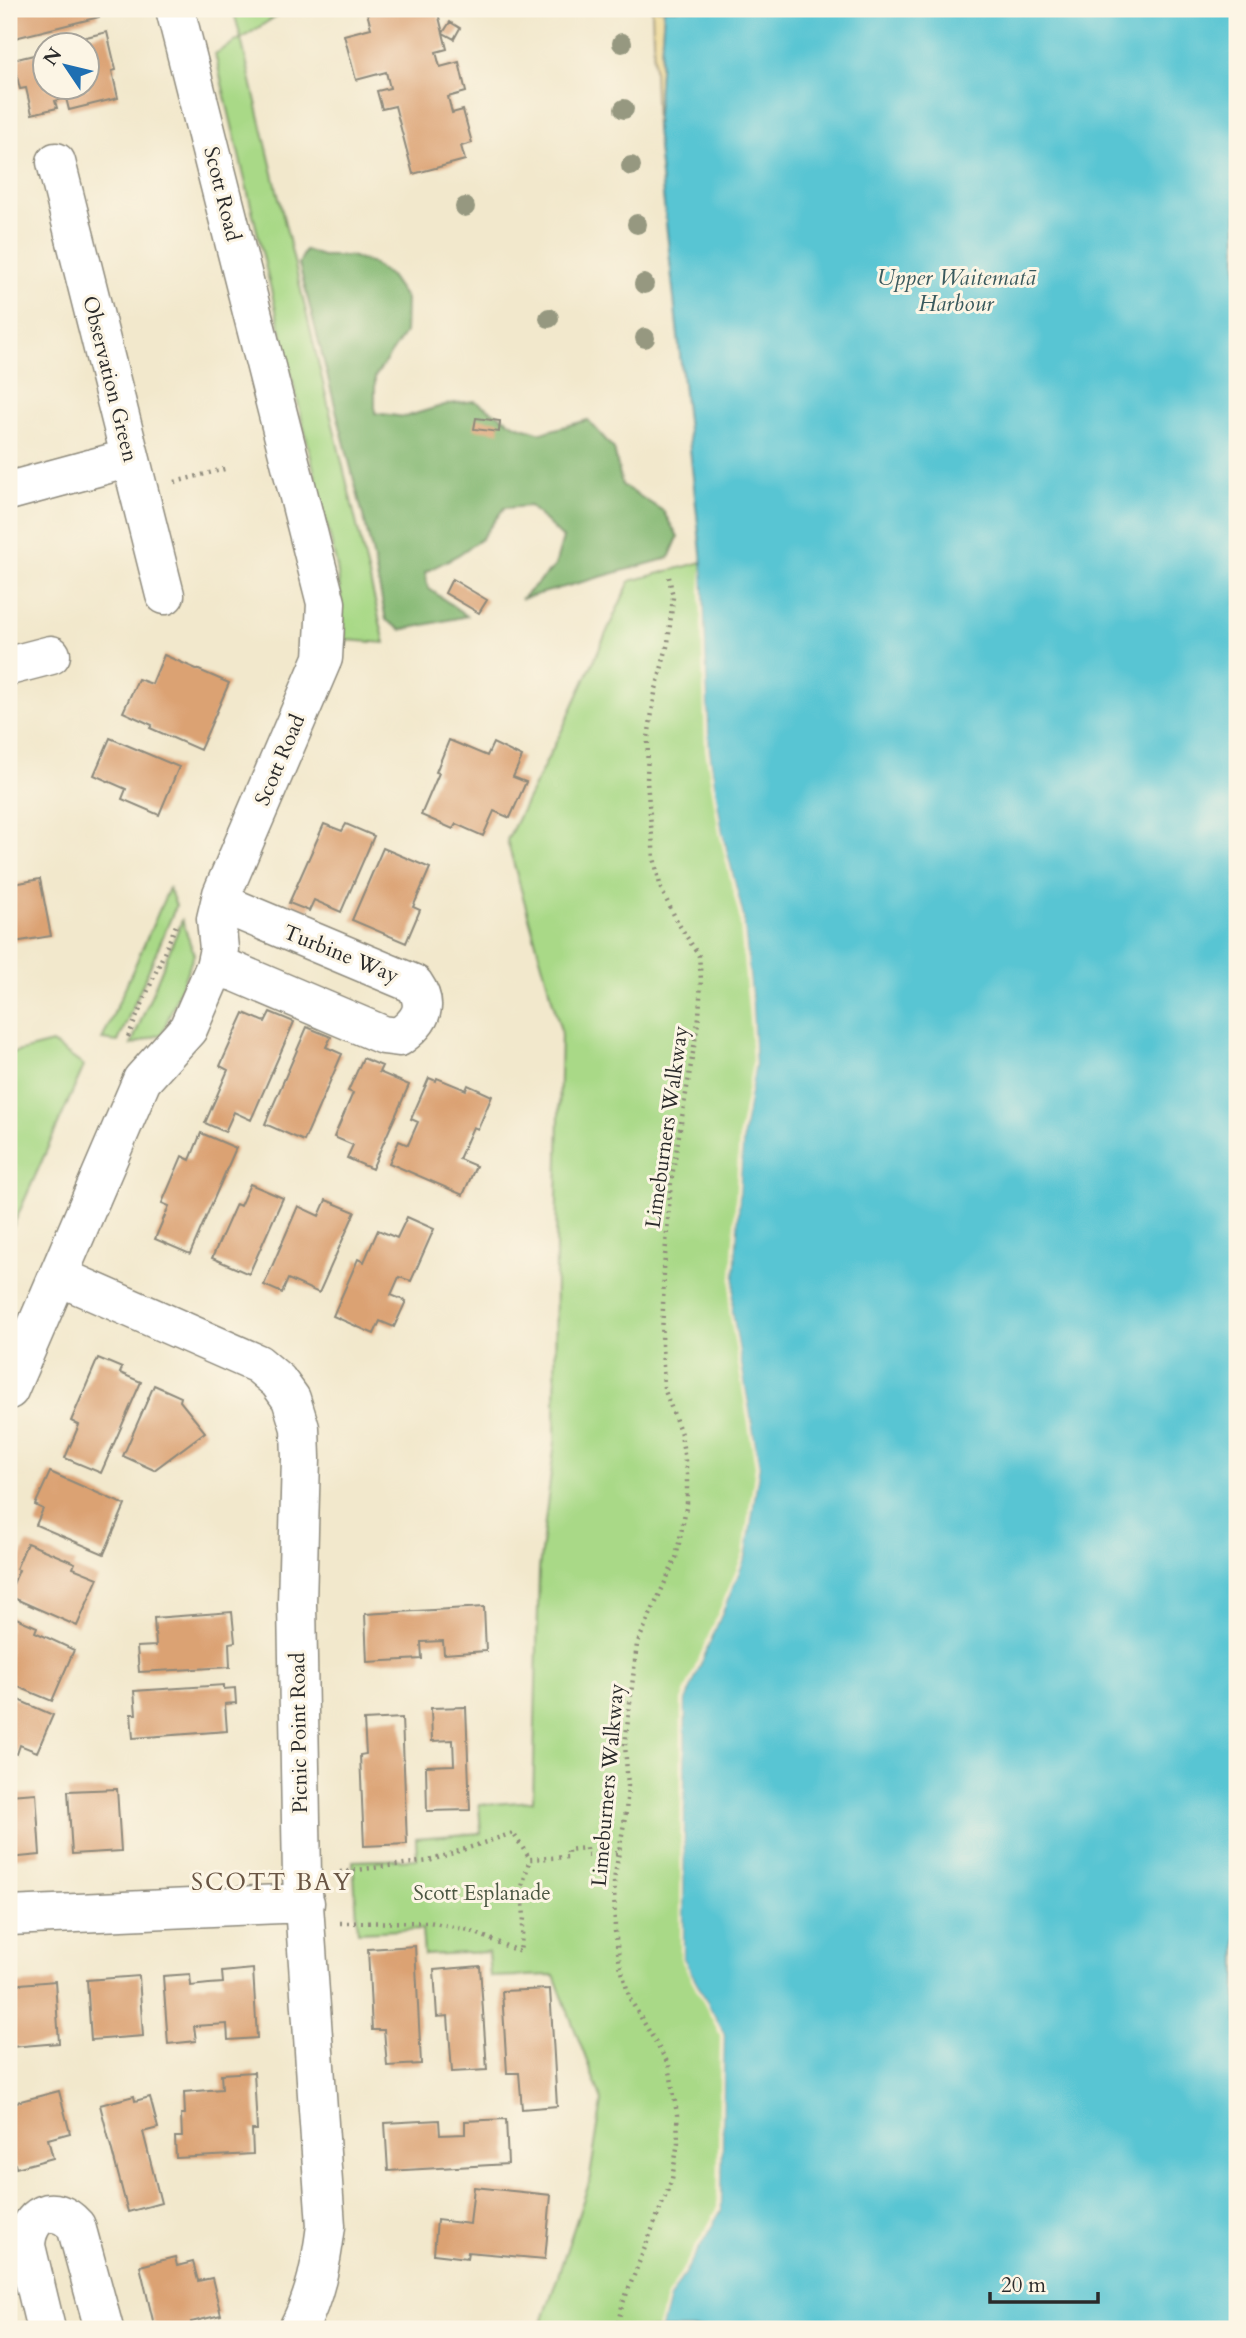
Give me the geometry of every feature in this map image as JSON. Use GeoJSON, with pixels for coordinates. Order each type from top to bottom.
{"type":"FeatureCollection","features":[{"type":"Feature","properties":{"kind":"street","name":"Scott Road"},"geometry":{"type":"LineString","coordinates":[[9,1390],[142,1080],[188,1029],[215,967],[219,949],[216,919],[222,894],[323,658],[326,603],[175,9]]}},
{"type":"Feature","properties":{"kind":"street","name":"Observation Green"},"geometry":{"type":"LineString","coordinates":[[56,162],[165,595]]}},
{"type":"Feature","properties":{"kind":"street"},"geometry":{"type":"LineString","coordinates":[[9,491],[130,458]]}},
{"type":"Feature","properties":{"kind":"street"},"geometry":{"type":"LineString","coordinates":[[9,666],[51,655]]}},
{"type":"Feature","properties":{"kind":"street","name":"Turbine Way"},"geometry":{"type":"LineString","coordinates":[[215,967],[235,972],[383,1035],[399,1037],[411,1028],[423,1004],[422,995],[414,984],[221,903]]}},
{"type":"Feature","properties":{"kind":"street","name":"Picnic Point Road"},"geometry":{"type":"LineString","coordinates":[[58,1276],[258,1364],[278,1381],[290,1399],[300,1428],[297,1604],[305,1903],[326,2226],[320,2269],[311,2303],[298,2329]]}},
{"type":"Feature","properties":{"kind":"street"},"geometry":{"type":"LineString","coordinates":[[9,1916],[305,1903]]}},
{"type":"Feature","properties":{"kind":"street"},"geometry":{"type":"LineString","coordinates":[[46,2329],[26,2246],[26,2234],[30,2224],[48,2213],[59,2213],[76,2227],[104,2329]]}},
{"type":"Feature","properties":{"kind":"path"},"geometry":{"type":"LineString","coordinates":[[163,485],[228,468]]}},
{"type":"Feature","properties":{"kind":"path","name":"Limeburners Walkway"},"geometry":{"type":"LineString","coordinates":[[616,2329],[623,2303],[672,2179],[678,2142],[677,2114],[669,2065],[630,1999],[620,1965],[615,1931],[614,1880],[626,1812],[628,1786],[625,1745],[637,1644],[676,1558],[687,1503],[687,1474],[681,1434],[664,1388],[663,1282],[671,1182],[699,1017],[701,979],[698,956],[661,889],[654,858],[646,782],[651,716],[668,643],[673,597],[669,576]]}},
{"type":"Feature","properties":{"kind":"path"},"geometry":{"type":"LineString","coordinates":[[124,1045],[182,912]]}},
{"type":"Feature","properties":{"kind":"path"},"geometry":{"type":"LineString","coordinates":[[336,1873],[429,1861],[513,1833],[530,1859],[522,1887],[524,1918],[520,1952],[469,1930],[429,1922],[340,1923]]}},
{"type":"Feature","properties":{"kind":"path"},"geometry":{"type":"LineString","coordinates":[[530,1859],[568,1857],[568,1850],[586,1848],[587,1854],[619,1853]]}},
{"type":"Feature","properties":{"kind":"green space"},"geometry":{"type":"Polygon","coordinates":[[[233,9],[287,9],[241,39],[385,643],[346,640],[337,567],[215,54],[241,38],[233,9]]]}},
{"type":"Feature","properties":{"kind":"green space"},"geometry":{"type":"Polygon","coordinates":[[[305,250],[322,256],[350,256],[371,263],[390,276],[406,299],[405,333],[375,377],[375,413],[405,417],[448,404],[475,401],[516,425],[541,433],[588,420],[614,449],[622,485],[663,511],[678,537],[669,558],[521,599],[555,566],[563,538],[530,506],[504,508],[481,539],[458,555],[425,572],[428,588],[467,616],[401,630],[386,620],[372,551],[299,264],[305,250]]]}},
{"type":"Feature","properties":{"kind":"green space","name":"Scott Esplanade"},"geometry":{"type":"Polygon","coordinates":[[[702,562],[708,688],[743,916],[752,1001],[759,1466],[724,2034],[721,2210],[669,2299],[661,2329],[540,2329],[589,2183],[602,2101],[554,1975],[490,1977],[488,1952],[424,1955],[422,1929],[358,1932],[353,1861],[417,1859],[416,1838],[481,1833],[479,1805],[533,1801],[539,1569],[555,1441],[561,1031],[507,840],[562,730],[630,581],[702,562]]]}},
{"type":"Feature","properties":{"kind":"green space"},"geometry":{"type":"Polygon","coordinates":[[[169,888],[176,906],[118,1042],[102,1040],[169,888]]]}},
{"type":"Feature","properties":{"kind":"green space"},"geometry":{"type":"Polygon","coordinates":[[[182,920],[194,954],[162,1034],[131,1045],[182,920]]]}},
{"type":"Feature","properties":{"kind":"green space"},"geometry":{"type":"Polygon","coordinates":[[[52,1043],[84,1066],[9,1235],[9,1054],[52,1043]]]}},
{"type":"Feature","properties":{"kind":"sand"},"geometry":{"type":"Polygon","coordinates":[[[652,9],[664,9],[656,129],[652,9]]]}},
{"type":"Feature","properties":{"kind":"water","name":"Upper Waitematā Harbour"},"geometry":{"type":"Polygon","coordinates":[[[664,9],[1237,9],[1237,2329],[661,2329],[669,2299],[721,2210],[724,2034],[683,1958],[685,1701],[746,1555],[759,1466],[732,1311],[743,1135],[755,1064],[752,1001],[743,916],[722,832],[709,749],[702,562],[656,129],[664,9]]]}},
{"type":"Feature","properties":{"kind":"pier"},"geometry":{"type":"Polygon","coordinates":[[[702,562],[709,749],[722,832],[743,916],[752,1001],[755,1064],[743,1135],[732,1311],[759,1466],[746,1555],[685,1701],[683,1958],[724,2034],[721,2210],[669,2299],[661,2329],[657,2329],[666,2298],[717,2209],[720,2035],[680,1958],[681,1700],[743,1554],[755,1466],[729,1311],[739,1134],[752,1064],[739,917],[719,833],[705,749],[700,591],[702,562]]]}},
{"type":"Feature","properties":{"kind":"building"},"geometry":{"type":"Polygon","coordinates":[[[9,9],[97,9],[99,17],[11,39],[9,9]]]}},
{"type":"Feature","properties":{"kind":"building"},"geometry":{"type":"Polygon","coordinates":[[[366,9],[442,9],[439,17],[447,49],[436,52],[440,67],[459,62],[466,92],[448,97],[452,113],[463,110],[472,143],[461,146],[465,160],[413,174],[395,106],[382,109],[377,91],[390,88],[386,72],[356,80],[344,35],[371,28],[366,9]]]}},
{"type":"Feature","properties":{"kind":"building"},"geometry":{"type":"Polygon","coordinates":[[[450,22],[460,28],[454,39],[443,33],[450,22]]]}},
{"type":"Feature","properties":{"kind":"building"},"geometry":{"type":"Polygon","coordinates":[[[107,32],[116,70],[112,71],[118,98],[102,102],[102,33],[107,32]]]}},
{"type":"Feature","properties":{"kind":"building"},"geometry":{"type":"Polygon","coordinates":[[[32,55],[32,102],[55,102],[57,108],[32,114],[26,88],[20,89],[13,60],[32,55]]]}},
{"type":"Feature","properties":{"kind":"building"},"geometry":{"type":"Polygon","coordinates":[[[67,102],[102,102],[69,110],[67,102]]]}},
{"type":"Feature","properties":{"kind":"building"},"geometry":{"type":"Polygon","coordinates":[[[476,418],[500,421],[499,432],[474,429],[476,418]]]}},
{"type":"Feature","properties":{"kind":"building"},"geometry":{"type":"Polygon","coordinates":[[[452,579],[487,600],[479,613],[445,593],[452,579]]]}},
{"type":"Feature","properties":{"kind":"building"},"geometry":{"type":"Polygon","coordinates":[[[164,655],[229,683],[200,750],[150,728],[152,725],[123,712],[138,679],[152,684],[164,655]]]}},
{"type":"Feature","properties":{"kind":"building"},"geometry":{"type":"Polygon","coordinates":[[[110,738],[179,767],[159,815],[122,799],[126,789],[94,775],[110,738]]]}},
{"type":"Feature","properties":{"kind":"building"},"geometry":{"type":"Polygon","coordinates":[[[449,740],[487,756],[493,743],[522,757],[513,777],[526,782],[510,818],[494,811],[483,836],[456,824],[453,829],[421,815],[439,773],[436,772],[449,740]]]}},
{"type":"Feature","properties":{"kind":"building"},"geometry":{"type":"Polygon","coordinates":[[[324,824],[342,831],[346,824],[374,836],[341,912],[314,900],[309,911],[289,903],[324,824]]]}},
{"type":"Feature","properties":{"kind":"building"},"geometry":{"type":"Polygon","coordinates":[[[383,848],[430,868],[413,907],[420,910],[406,943],[352,920],[383,848]]]}},
{"type":"Feature","properties":{"kind":"building"},"geometry":{"type":"Polygon","coordinates":[[[40,879],[51,936],[14,942],[12,928],[9,929],[9,885],[40,879]]]}},
{"type":"Feature","properties":{"kind":"building"},"geometry":{"type":"Polygon","coordinates":[[[270,1012],[294,1022],[251,1120],[234,1112],[225,1132],[205,1123],[228,1070],[220,1066],[244,1013],[265,1022],[270,1012]]]}},
{"type":"Feature","properties":{"kind":"building"},"geometry":{"type":"Polygon","coordinates":[[[307,1027],[331,1037],[326,1047],[342,1054],[304,1141],[265,1124],[307,1027]]]}},
{"type":"Feature","properties":{"kind":"building"},"geometry":{"type":"Polygon","coordinates":[[[363,1058],[382,1066],[379,1072],[409,1085],[372,1169],[347,1158],[353,1145],[334,1137],[353,1093],[348,1091],[363,1058]]]}},
{"type":"Feature","properties":{"kind":"building"},"geometry":{"type":"Polygon","coordinates":[[[429,1078],[436,1081],[437,1078],[466,1090],[468,1085],[492,1096],[478,1129],[473,1127],[459,1159],[476,1166],[463,1195],[389,1163],[399,1141],[408,1145],[418,1122],[411,1119],[429,1078]]]}},
{"type":"Feature","properties":{"kind":"building"},"geometry":{"type":"Polygon","coordinates":[[[201,1133],[236,1148],[190,1254],[155,1239],[169,1206],[162,1203],[182,1156],[190,1160],[201,1133]]]}},
{"type":"Feature","properties":{"kind":"building"},"geometry":{"type":"Polygon","coordinates":[[[250,1184],[283,1198],[249,1274],[212,1258],[236,1204],[240,1206],[250,1184]]]}},
{"type":"Feature","properties":{"kind":"building"},"geometry":{"type":"Polygon","coordinates":[[[326,1200],[355,1212],[319,1293],[288,1279],[282,1293],[264,1285],[298,1206],[319,1216],[326,1200]]]}},
{"type":"Feature","properties":{"kind":"building"},"geometry":{"type":"Polygon","coordinates":[[[407,1217],[434,1229],[411,1281],[399,1277],[391,1295],[406,1301],[394,1327],[380,1321],[374,1334],[333,1316],[358,1259],[364,1262],[378,1230],[397,1238],[407,1217]]]}},
{"type":"Feature","properties":{"kind":"building"},"geometry":{"type":"Polygon","coordinates":[[[98,1358],[122,1368],[120,1373],[141,1382],[101,1473],[65,1458],[79,1425],[71,1421],[98,1358]]]}},
{"type":"Feature","properties":{"kind":"building"},"geometry":{"type":"Polygon","coordinates":[[[154,1385],[181,1397],[180,1401],[205,1432],[154,1470],[123,1456],[154,1385]]]}},
{"type":"Feature","properties":{"kind":"building"},"geometry":{"type":"Polygon","coordinates":[[[50,1472],[125,1505],[104,1554],[36,1525],[43,1509],[35,1505],[50,1472]]]}},
{"type":"Feature","properties":{"kind":"building"},"geometry":{"type":"Polygon","coordinates":[[[27,1543],[75,1563],[73,1568],[98,1578],[77,1626],[9,1596],[9,1583],[13,1584],[27,1543]]]}},
{"type":"Feature","properties":{"kind":"building"},"geometry":{"type":"Polygon","coordinates":[[[484,1607],[486,1651],[444,1654],[443,1641],[421,1642],[422,1659],[367,1662],[365,1614],[484,1607]]]}},
{"type":"Feature","properties":{"kind":"building"},"geometry":{"type":"Polygon","coordinates":[[[232,1612],[235,1642],[229,1643],[230,1667],[139,1672],[137,1647],[156,1646],[154,1618],[232,1612]]]}},
{"type":"Feature","properties":{"kind":"building"},"geometry":{"type":"Polygon","coordinates":[[[9,1615],[37,1627],[35,1632],[74,1650],[52,1701],[9,1683],[9,1615]]]}},
{"type":"Feature","properties":{"kind":"building"},"geometry":{"type":"Polygon","coordinates":[[[224,1685],[224,1689],[235,1688],[236,1703],[225,1704],[227,1731],[133,1738],[131,1714],[136,1714],[134,1691],[224,1685]]]}},
{"type":"Feature","properties":{"kind":"building"},"geometry":{"type":"Polygon","coordinates":[[[9,1696],[53,1715],[37,1752],[20,1745],[17,1754],[9,1751],[9,1696]]]}},
{"type":"Feature","properties":{"kind":"building"},"geometry":{"type":"Polygon","coordinates":[[[466,1707],[470,1810],[427,1811],[426,1766],[454,1765],[453,1740],[432,1741],[431,1708],[466,1707]]]}},
{"type":"Feature","properties":{"kind":"building"},"geometry":{"type":"Polygon","coordinates":[[[402,1718],[407,1844],[364,1846],[360,1755],[366,1754],[364,1720],[402,1718]]]}},
{"type":"Feature","properties":{"kind":"building"},"geometry":{"type":"Polygon","coordinates":[[[117,1789],[121,1851],[72,1854],[68,1791],[117,1789]]]}},
{"type":"Feature","properties":{"kind":"building"},"geometry":{"type":"Polygon","coordinates":[[[36,1793],[40,1855],[9,1858],[9,1795],[36,1793]]]}},
{"type":"Feature","properties":{"kind":"building"},"geometry":{"type":"Polygon","coordinates":[[[415,1946],[421,2064],[387,2066],[384,2030],[372,2030],[368,1949],[415,1946]]]}},
{"type":"Feature","properties":{"kind":"building"},"geometry":{"type":"Polygon","coordinates":[[[480,1966],[487,2070],[452,2072],[448,2016],[437,2017],[434,1970],[480,1966]]]}},
{"type":"Feature","properties":{"kind":"building"},"geometry":{"type":"Polygon","coordinates":[[[253,1969],[257,2038],[228,2040],[227,2024],[194,2026],[196,2041],[168,2044],[163,1976],[190,1974],[191,1986],[223,1983],[222,1972],[253,1969]]]}},
{"type":"Feature","properties":{"kind":"building"},"geometry":{"type":"Polygon","coordinates":[[[139,1976],[143,2036],[91,2040],[87,1980],[139,1976]]]}},
{"type":"Feature","properties":{"kind":"building"},"geometry":{"type":"Polygon","coordinates":[[[55,1981],[59,2043],[11,2047],[9,1985],[55,1981]]]}},
{"type":"Feature","properties":{"kind":"building"},"geometry":{"type":"Polygon","coordinates":[[[550,1989],[557,2106],[522,2109],[519,2073],[507,2073],[502,1991],[550,1989]]]}},
{"type":"Feature","properties":{"kind":"building"},"geometry":{"type":"Polygon","coordinates":[[[254,2072],[257,2130],[252,2130],[253,2154],[176,2158],[175,2137],[182,2137],[181,2114],[185,2114],[184,2092],[222,2089],[221,2074],[254,2072]]]}},
{"type":"Feature","properties":{"kind":"building"},"geometry":{"type":"Polygon","coordinates":[[[59,2091],[70,2133],[48,2139],[53,2158],[16,2168],[9,2140],[9,2104],[59,2091]]]}},
{"type":"Feature","properties":{"kind":"building"},"geometry":{"type":"Polygon","coordinates":[[[134,2096],[135,2101],[150,2097],[158,2128],[143,2132],[161,2203],[128,2212],[100,2105],[134,2096]]]}},
{"type":"Feature","properties":{"kind":"building"},"geometry":{"type":"Polygon","coordinates":[[[506,2119],[508,2164],[388,2171],[385,2123],[439,2120],[440,2135],[465,2134],[465,2121],[506,2119]]]}},
{"type":"Feature","properties":{"kind":"building"},"geometry":{"type":"Polygon","coordinates":[[[474,2187],[551,2195],[545,2259],[468,2252],[467,2258],[434,2254],[437,2220],[470,2224],[474,2187]]]}},
{"type":"Feature","properties":{"kind":"building"},"geometry":{"type":"Polygon","coordinates":[[[175,2257],[177,2266],[193,2262],[198,2281],[212,2278],[221,2315],[191,2322],[193,2329],[155,2329],[140,2266],[175,2257]]]}},
{"type":"Feature","properties":{"kind":"district","name":"SCOTT BAY"},"geometry":{"type":"Point","coordinates":[272,1882]}}]}
